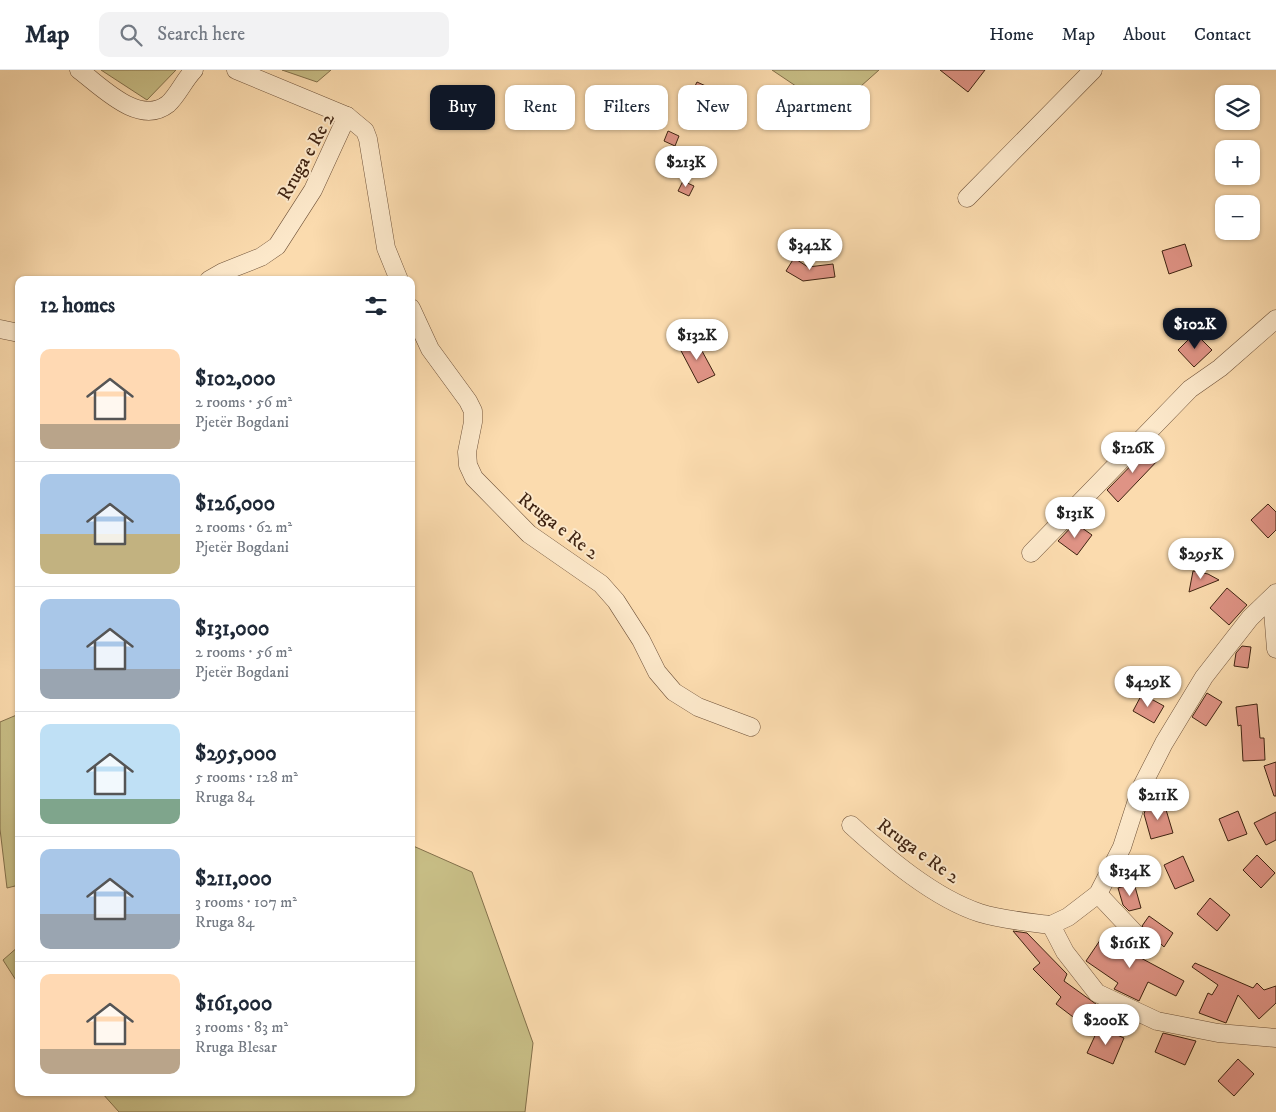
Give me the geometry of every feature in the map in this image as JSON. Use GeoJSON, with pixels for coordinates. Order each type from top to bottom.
{"type":"FeatureCollection","features":[{"type":"Feature","properties":{"kind":"street"},"geometry":{"type":"LineString","coordinates":[[80,70],[125,104],[139,111],[153,111],[168,104],[194,70]]}},
{"type":"Feature","properties":{"kind":"street"},"geometry":{"type":"LineString","coordinates":[[236,70],[347,116]]}},
{"type":"Feature","properties":{"kind":"street"},"geometry":{"type":"LineString","coordinates":[[967,198],[1093,70]]}},
{"type":"Feature","properties":{"kind":"street","name":"Rruga e Re 2"},"geometry":{"type":"LineString","coordinates":[[216,276],[261,257],[277,246],[313,190],[347,116],[365,132],[368,139],[386,248],[397,276]]}},
{"type":"Feature","properties":{"kind":"street","name":"Rruga e Re 2"},"geometry":{"type":"LineString","coordinates":[[415,317],[430,349],[468,401],[473,411],[473,422],[467,452],[468,465],[474,478],[529,534],[601,584],[616,601],[641,640],[657,672],[674,692],[698,707],[751,727]]}},
{"type":"Feature","properties":{"kind":"street"},"geometry":{"type":"LineString","coordinates":[[1031,553],[1190,389],[1220,368],[1276,319]]}},
{"type":"Feature","properties":{"kind":"street"},"geometry":{"type":"LineString","coordinates":[[0,329],[15,332]]}},
{"type":"Feature","properties":{"kind":"street"},"geometry":{"type":"LineString","coordinates":[[1274,595],[1276,650]]}},
{"type":"Feature","properties":{"kind":"street"},"geometry":{"type":"LineString","coordinates":[[1274,595],[1250,618],[1204,678],[1164,743],[1141,788],[1122,847],[1098,894],[1068,917],[1051,925],[1065,952],[1097,993],[1157,1021],[1218,1033],[1276,1038]]}},
{"type":"Feature","properties":{"kind":"street","name":"Rruga e Re 2"},"geometry":{"type":"LineString","coordinates":[[851,825],[874,847],[938,893],[979,913],[1020,922],[1051,925]]}},
{"type":"Feature","properties":{"kind":"street"},"geometry":{"type":"LineString","coordinates":[[1098,894],[1146,945]]}},
{"type":"Feature","properties":{"kind":"shaded area"},"geometry":{"type":"Polygon","coordinates":[[[101,70],[176,70],[147,100],[101,70]]]}},
{"type":"Feature","properties":{"kind":"shaded area"},"geometry":{"type":"Polygon","coordinates":[[[282,70],[331,70],[317,82],[282,70]]]}},
{"type":"Feature","properties":{"kind":"shaded area"},"geometry":{"type":"Polygon","coordinates":[[[772,70],[879,70],[862,85],[794,85],[772,70]]]}},
{"type":"Feature","properties":{"kind":"shaded area"},"geometry":{"type":"Polygon","coordinates":[[[15,716],[15,886],[7,888],[0,829],[0,722],[15,716]]]}},
{"type":"Feature","properties":{"kind":"shaded area"},"geometry":{"type":"Polygon","coordinates":[[[415,847],[472,872],[533,1043],[525,1112],[119,1112],[105,1096],[415,1096],[415,847]]]}},
{"type":"Feature","properties":{"kind":"shaded area"},"geometry":{"type":"Polygon","coordinates":[[[15,950],[15,979],[3,960],[15,950]]]}},
{"type":"Feature","properties":{"kind":"building"},"geometry":{"type":"Polygon","coordinates":[[[940,70],[985,70],[968,92],[940,70]]]}},
{"type":"Feature","properties":{"kind":"building"},"geometry":{"type":"Polygon","coordinates":[[[668,131],[679,136],[675,146],[664,141],[668,131]]]}},
{"type":"Feature","properties":{"kind":"building"},"geometry":{"type":"Polygon","coordinates":[[[683,181],[694,186],[689,196],[678,191],[683,181]]]}},
{"type":"Feature","properties":{"kind":"building"},"geometry":{"type":"Polygon","coordinates":[[[1185,244],[1192,266],[1169,274],[1162,251],[1185,244]]]}},
{"type":"Feature","properties":{"kind":"building"},"geometry":{"type":"Polygon","coordinates":[[[794,258],[808,267],[833,264],[835,277],[803,281],[786,271],[794,258]]]}},
{"type":"Feature","properties":{"kind":"building"},"geometry":{"type":"Polygon","coordinates":[[[1195,333],[1212,350],[1194,367],[1178,350],[1195,333]]]}},
{"type":"Feature","properties":{"kind":"building"},"geometry":{"type":"Polygon","coordinates":[[[695,338],[715,375],[698,383],[679,347],[695,338]]]}},
{"type":"Feature","properties":{"kind":"building"},"geometry":{"type":"Polygon","coordinates":[[[1149,447],[1160,458],[1118,502],[1107,490],[1149,447]]]}},
{"type":"Feature","properties":{"kind":"building"},"geometry":{"type":"Polygon","coordinates":[[[1268,504],[1276,512],[1276,530],[1268,538],[1251,520],[1268,504]]]}},
{"type":"Feature","properties":{"kind":"building"},"geometry":{"type":"Polygon","coordinates":[[[1075,523],[1092,535],[1077,555],[1058,541],[1075,523]]]}},
{"type":"Feature","properties":{"kind":"building"},"geometry":{"type":"Polygon","coordinates":[[[1193,571],[1208,574],[1219,580],[1189,592],[1193,571]]]}},
{"type":"Feature","properties":{"kind":"building"},"geometry":{"type":"Polygon","coordinates":[[[1227,588],[1247,605],[1229,625],[1210,608],[1227,588]]]}},
{"type":"Feature","properties":{"kind":"building"},"geometry":{"type":"Polygon","coordinates":[[[1242,646],[1251,647],[1248,668],[1234,666],[1236,653],[1242,646]]]}},
{"type":"Feature","properties":{"kind":"building"},"geometry":{"type":"Polygon","coordinates":[[[1207,693],[1222,702],[1206,726],[1192,717],[1207,693]]]}},
{"type":"Feature","properties":{"kind":"building"},"geometry":{"type":"Polygon","coordinates":[[[1142,694],[1164,706],[1154,723],[1133,711],[1142,694]]]}},
{"type":"Feature","properties":{"kind":"building"},"geometry":{"type":"Polygon","coordinates":[[[1257,704],[1260,738],[1264,738],[1265,760],[1243,761],[1241,725],[1238,726],[1236,707],[1257,704]]]}},
{"type":"Feature","properties":{"kind":"building"},"geometry":{"type":"Polygon","coordinates":[[[1276,762],[1276,796],[1274,796],[1264,766],[1276,762]]]}},
{"type":"Feature","properties":{"kind":"building"},"geometry":{"type":"Polygon","coordinates":[[[1164,803],[1173,833],[1151,839],[1144,814],[1146,808],[1164,803]]]}},
{"type":"Feature","properties":{"kind":"building"},"geometry":{"type":"Polygon","coordinates":[[[1238,811],[1247,834],[1228,841],[1219,819],[1238,811]]]}},
{"type":"Feature","properties":{"kind":"building"},"geometry":{"type":"Polygon","coordinates":[[[1276,812],[1276,840],[1266,845],[1254,823],[1276,812]]]}},
{"type":"Feature","properties":{"kind":"building"},"geometry":{"type":"Polygon","coordinates":[[[1257,855],[1275,873],[1261,888],[1243,870],[1257,855]]]}},
{"type":"Feature","properties":{"kind":"building"},"geometry":{"type":"Polygon","coordinates":[[[1183,856],[1194,881],[1175,889],[1164,865],[1183,856]]]}},
{"type":"Feature","properties":{"kind":"building"},"geometry":{"type":"Polygon","coordinates":[[[1134,883],[1141,908],[1129,911],[1123,905],[1118,888],[1134,883]]]}},
{"type":"Feature","properties":{"kind":"building"},"geometry":{"type":"Polygon","coordinates":[[[1210,898],[1230,915],[1217,931],[1197,914],[1210,898]]]}},
{"type":"Feature","properties":{"kind":"building"},"geometry":{"type":"Polygon","coordinates":[[[1149,916],[1173,933],[1164,947],[1142,926],[1149,916]]]}},
{"type":"Feature","properties":{"kind":"building"},"geometry":{"type":"Polygon","coordinates":[[[1107,930],[1126,942],[1122,948],[1184,981],[1176,996],[1148,982],[1139,1001],[1114,989],[1118,983],[1086,961],[1107,930]]]}},
{"type":"Feature","properties":{"kind":"building"},"geometry":{"type":"Polygon","coordinates":[[[1013,931],[1027,933],[1067,974],[1064,981],[1107,1012],[1095,1034],[1076,1022],[1077,1020],[1056,1004],[1061,997],[1033,969],[1040,963],[1013,931]]]}},
{"type":"Feature","properties":{"kind":"building"},"geometry":{"type":"Polygon","coordinates":[[[1195,963],[1253,988],[1257,983],[1264,990],[1276,986],[1276,1003],[1259,1019],[1238,995],[1226,1023],[1199,1013],[1208,993],[1212,995],[1218,985],[1192,967],[1195,963]]]}},
{"type":"Feature","properties":{"kind":"building"},"geometry":{"type":"Polygon","coordinates":[[[1099,1027],[1124,1038],[1113,1064],[1087,1053],[1099,1027]]]}},
{"type":"Feature","properties":{"kind":"building"},"geometry":{"type":"Polygon","coordinates":[[[1163,1033],[1196,1041],[1185,1065],[1155,1052],[1163,1033]]]}},
{"type":"Feature","properties":{"kind":"building"},"geometry":{"type":"Polygon","coordinates":[[[1238,1059],[1254,1074],[1234,1096],[1218,1081],[1238,1059]]]}}]}
